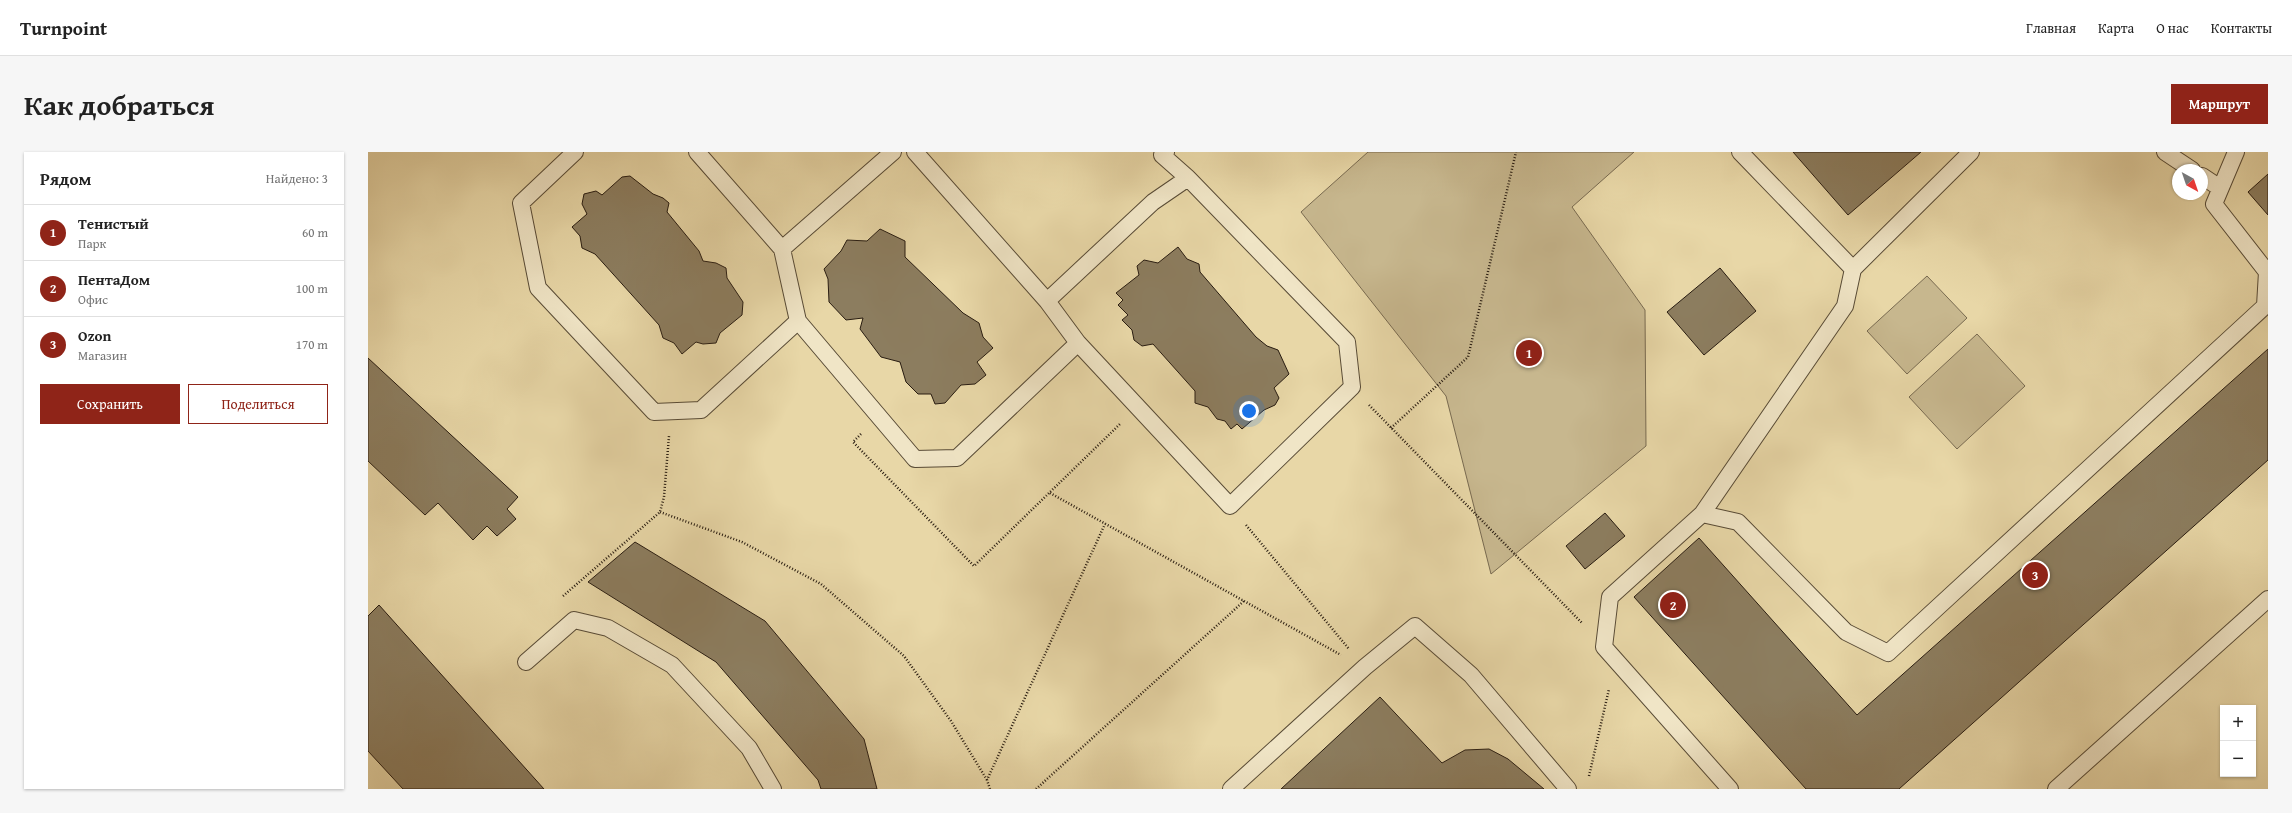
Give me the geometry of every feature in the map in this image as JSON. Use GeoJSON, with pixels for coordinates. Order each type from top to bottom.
{"type":"FeatureCollection","features":[{"type":"Feature","properties":{"kind":"lane"},"geometry":{"type":"LineString","coordinates":[[576,152],[521,204],[538,288],[654,412],[701,410],[798,321]]}},
{"type":"Feature","properties":{"kind":"lane"},"geometry":{"type":"LineString","coordinates":[[697,152],[782,248],[798,321],[915,459],[957,458],[1078,343]]}},
{"type":"Feature","properties":{"kind":"lane"},"geometry":{"type":"LineString","coordinates":[[782,248],[893,152]]}},
{"type":"Feature","properties":{"kind":"lane"},"geometry":{"type":"LineString","coordinates":[[915,152],[1047,301],[1078,343],[1230,506],[1352,387],[1347,342],[1162,153]]}},
{"type":"Feature","properties":{"kind":"lane"},"geometry":{"type":"LineString","coordinates":[[1740,152],[1853,270]]}},
{"type":"Feature","properties":{"kind":"lane"},"geometry":{"type":"LineString","coordinates":[[1730,789],[1604,646],[1610,597],[1702,514],[1845,306],[1853,270],[1971,152]]}},
{"type":"Feature","properties":{"kind":"lane"},"geometry":{"type":"LineString","coordinates":[[2165,152],[2183,164]]}},
{"type":"Feature","properties":{"kind":"lane"},"geometry":{"type":"LineString","coordinates":[[1702,514],[1738,522],[1846,632],[1888,653],[2265,306],[2267,272],[2214,204],[2236,152]]}},
{"type":"Feature","properties":{"kind":"lane"},"geometry":{"type":"LineString","coordinates":[[1047,301],[1153,202],[1188,178]]}},
{"type":"Feature","properties":{"kind":"lane"},"geometry":{"type":"LineString","coordinates":[[2208,180],[2220,188]]}},
{"type":"Feature","properties":{"kind":"lane"},"geometry":{"type":"LineString","coordinates":[[2056,789],[2268,599]]}},
{"type":"Feature","properties":{"kind":"lane"},"geometry":{"type":"LineString","coordinates":[[526,662],[574,620],[608,628],[672,665],[749,748],[773,789]]}},
{"type":"Feature","properties":{"kind":"lane"},"geometry":{"type":"LineString","coordinates":[[1231,789],[1365,668],[1415,626],[1471,675],[1568,789]]}},
{"type":"Feature","properties":{"kind":"path"},"geometry":{"type":"LineString","coordinates":[[1391,428],[1468,356],[1516,152]]}},
{"type":"Feature","properties":{"kind":"path"},"geometry":{"type":"LineString","coordinates":[[1352,387],[1604,646]]}},
{"type":"Feature","properties":{"kind":"path"},"geometry":{"type":"LineString","coordinates":[[879,416],[853,442],[974,566],[1138,407]]}},
{"type":"Feature","properties":{"kind":"path"},"geometry":{"type":"LineString","coordinates":[[574,620],[557,601],[660,512],[664,497],[671,411]]}},
{"type":"Feature","properties":{"kind":"path"},"geometry":{"type":"LineString","coordinates":[[1050,493],[1365,668]]}},
{"type":"Feature","properties":{"kind":"path"},"geometry":{"type":"LineString","coordinates":[[1230,506],[1365,668]]}},
{"type":"Feature","properties":{"kind":"path"},"geometry":{"type":"LineString","coordinates":[[660,512],[742,542],[821,584],[904,656],[951,722],[987,780],[990,789]]}},
{"type":"Feature","properties":{"kind":"path"},"geometry":{"type":"LineString","coordinates":[[987,780],[1105,524]]}},
{"type":"Feature","properties":{"kind":"path"},"geometry":{"type":"LineString","coordinates":[[1036,789],[1244,601]]}},
{"type":"Feature","properties":{"kind":"path"},"geometry":{"type":"LineString","coordinates":[[1588,781],[1615,659]]}},
{"type":"Feature","properties":{"kind":"shaded area"},"geometry":{"type":"Polygon","coordinates":[[[1368,152],[1634,152],[1572,207],[1645,310],[1646,446],[1491,574],[1446,396],[1301,212],[1368,152]]]}},
{"type":"Feature","properties":{"kind":"shaded area"},"geometry":{"type":"Polygon","coordinates":[[[1927,276],[1967,318],[1907,374],[1867,331],[1927,276]]]}},
{"type":"Feature","properties":{"kind":"shaded area"},"geometry":{"type":"Polygon","coordinates":[[[1977,334],[2025,386],[1957,449],[1909,397],[1977,334]]]}},
{"type":"Feature","properties":{"kind":"building"},"geometry":{"type":"Polygon","coordinates":[[[1793,152],[1921,152],[1848,215],[1793,152]]]}},
{"type":"Feature","properties":{"kind":"building"},"geometry":{"type":"Polygon","coordinates":[[[2268,174],[2268,215],[2248,192],[2268,174]]]}},
{"type":"Feature","properties":{"kind":"building"},"geometry":{"type":"Polygon","coordinates":[[[630,176],[653,194],[663,198],[669,203],[667,212],[699,251],[703,261],[716,263],[726,268],[727,278],[743,302],[742,315],[720,333],[716,343],[703,344],[696,342],[682,354],[674,343],[663,338],[659,325],[595,254],[582,248],[580,236],[572,227],[587,214],[582,204],[584,194],[596,191],[602,195],[622,177],[630,176]]]}},
{"type":"Feature","properties":{"kind":"building"},"geometry":{"type":"Polygon","coordinates":[[[880,229],[905,241],[905,257],[963,313],[979,323],[983,337],[993,348],[977,362],[986,375],[975,384],[961,385],[945,403],[935,404],[931,394],[918,394],[906,382],[900,362],[881,357],[860,329],[863,318],[846,320],[829,302],[828,279],[824,269],[841,251],[847,240],[867,241],[880,229]]]}},
{"type":"Feature","properties":{"kind":"building"},"geometry":{"type":"Polygon","coordinates":[[[1178,247],[1187,259],[1199,264],[1200,272],[1256,337],[1267,346],[1278,350],[1289,374],[1274,388],[1279,398],[1275,405],[1264,410],[1242,429],[1237,424],[1231,429],[1225,421],[1217,419],[1208,407],[1195,403],[1195,391],[1153,344],[1142,346],[1134,340],[1132,330],[1122,320],[1128,315],[1118,305],[1123,300],[1116,293],[1139,275],[1137,266],[1144,260],[1158,263],[1178,247]]]}},
{"type":"Feature","properties":{"kind":"building"},"geometry":{"type":"Polygon","coordinates":[[[1720,268],[1756,311],[1704,355],[1667,312],[1720,268]]]}},
{"type":"Feature","properties":{"kind":"building"},"geometry":{"type":"Polygon","coordinates":[[[2268,349],[2268,460],[1899,789],[1806,789],[1634,597],[1699,538],[1857,715],[2268,349]]]}},
{"type":"Feature","properties":{"kind":"building"},"geometry":{"type":"Polygon","coordinates":[[[368,358],[518,497],[507,509],[516,519],[497,536],[487,526],[473,540],[438,503],[425,515],[368,461],[368,358]]]}},
{"type":"Feature","properties":{"kind":"building"},"geometry":{"type":"Polygon","coordinates":[[[1605,513],[1625,536],[1585,569],[1566,546],[1605,513]]]}},
{"type":"Feature","properties":{"kind":"building"},"geometry":{"type":"Polygon","coordinates":[[[635,542],[765,621],[864,739],[877,789],[821,789],[818,780],[716,662],[588,582],[635,542]]]}},
{"type":"Feature","properties":{"kind":"building"},"geometry":{"type":"Polygon","coordinates":[[[379,605],[544,789],[403,789],[368,751],[368,616],[379,605]]]}},
{"type":"Feature","properties":{"kind":"building"},"geometry":{"type":"Polygon","coordinates":[[[1380,697],[1442,763],[1465,750],[1489,749],[1508,759],[1544,789],[1281,789],[1380,697]]]}},
{"type":"Feature","properties":{"kind":"place","name":"Тенистый"},"geometry":{"type":"Point","coordinates":[1529,353]}},
{"type":"Feature","properties":{"kind":"place","name":"Ozon"},"geometry":{"type":"Point","coordinates":[2035,575]}},
{"type":"Feature","properties":{"kind":"place","name":"ПентаДом"},"geometry":{"type":"Point","coordinates":[1673,605]}}]}
